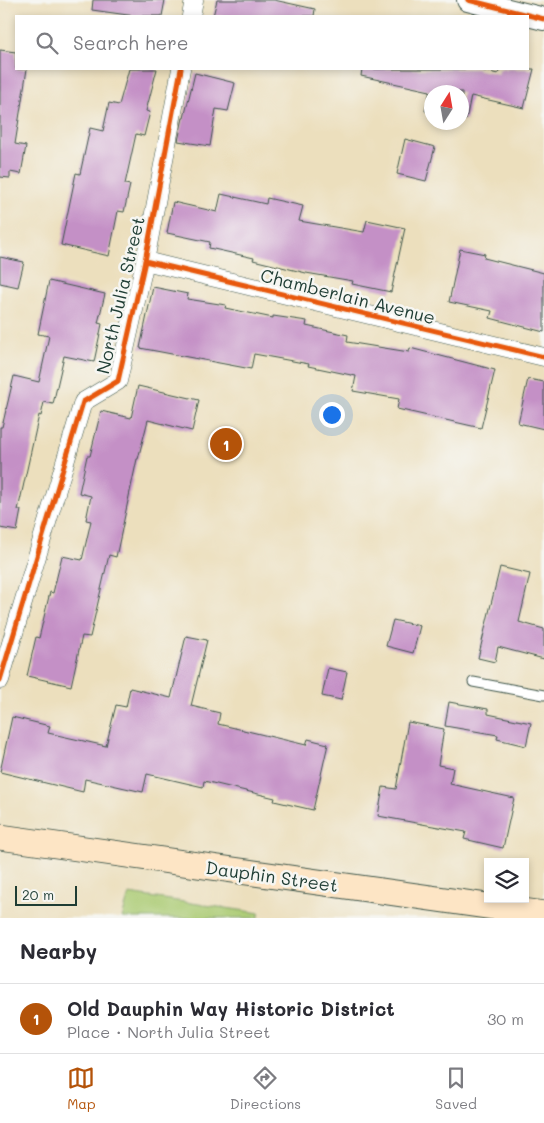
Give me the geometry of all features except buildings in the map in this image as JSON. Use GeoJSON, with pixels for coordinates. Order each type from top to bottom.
{"type":"FeatureCollection","features":[{"type":"Feature","properties":{"kind":"main road","name":"Dauphin Street"},"geometry":{"type":"LineString","coordinates":[[0,837],[544,914]]}},
{"type":"Feature","properties":{"kind":"street"},"geometry":{"type":"LineString","coordinates":[[191,15],[194,0]]}},
{"type":"Feature","properties":{"kind":"street"},"geometry":{"type":"LineString","coordinates":[[468,0],[544,18]]}},
{"type":"Feature","properties":{"kind":"street","name":"North Julia Street"},"geometry":{"type":"LineString","coordinates":[[0,680],[83,402],[118,382],[145,261],[181,70]]}},
{"type":"Feature","properties":{"kind":"street","name":"Chamberlain Avenue"},"geometry":{"type":"LineString","coordinates":[[145,261],[544,357]]}},
{"type":"Feature","properties":{"kind":"lane"},"geometry":{"type":"LineString","coordinates":[[473,682],[544,695]]}},
{"type":"Feature","properties":{"kind":"green space"},"geometry":{"type":"Polygon","coordinates":[[[129,894],[260,913],[258,918],[122,918],[129,894]]]}},
{"type":"Feature","properties":{"kind":"cycle path"},"geometry":{"type":"LineString","coordinates":[[468,0],[528,15]]}},
{"type":"Feature","properties":{"kind":"cycle path"},"geometry":{"type":"LineString","coordinates":[[529,15],[544,19]]}},
{"type":"Feature","properties":{"kind":"cycle path"},"geometry":{"type":"LineString","coordinates":[[0,680],[83,402],[118,381],[145,261],[181,70]]}},
{"type":"Feature","properties":{"kind":"cycle path"},"geometry":{"type":"LineString","coordinates":[[145,261],[544,357]]}},
{"type":"Feature","properties":{"kind":"place","name":"Old Dauphin Way Historic District"},"geometry":{"type":"Point","coordinates":[226,444]}}]}
